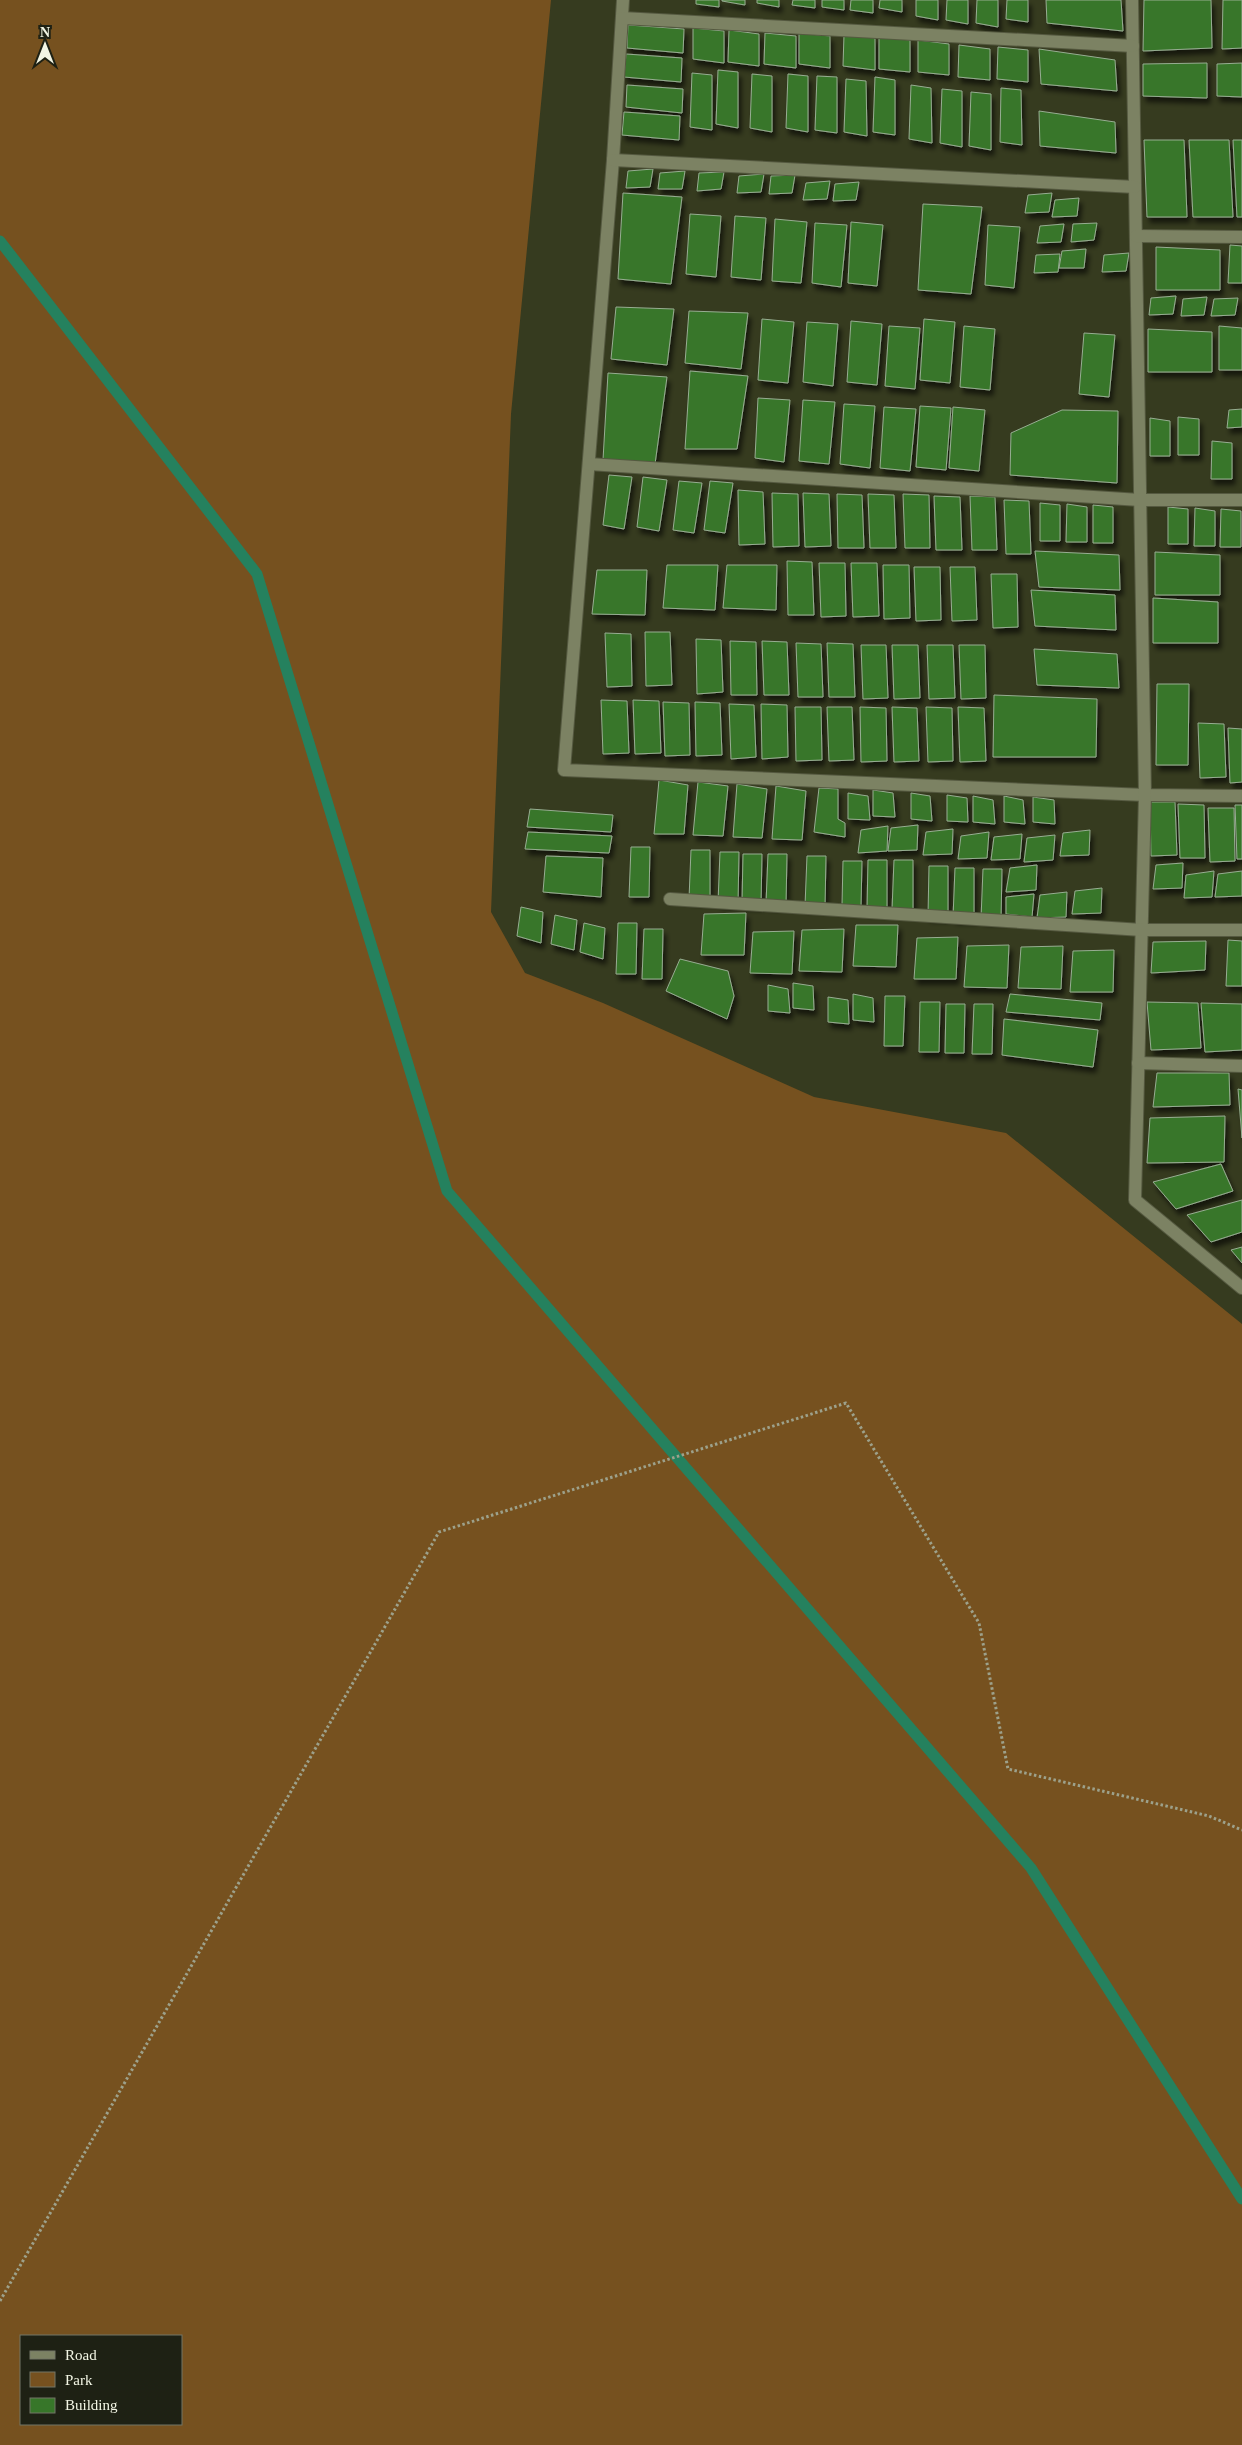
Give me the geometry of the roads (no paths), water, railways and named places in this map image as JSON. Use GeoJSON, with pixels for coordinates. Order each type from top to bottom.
{"type":"FeatureCollection","features":[{"type":"Feature","properties":{"kind":"street"},"geometry":{"type":"LineString","coordinates":[[623,0],[614,160],[564,770],[1145,795],[1242,796]]}},
{"type":"Feature","properties":{"kind":"street"},"geometry":{"type":"LineString","coordinates":[[1132,0],[1145,795],[1135,1200],[1242,1288]]}},
{"type":"Feature","properties":{"kind":"street"},"geometry":{"type":"LineString","coordinates":[[622,18],[1133,46]]}},
{"type":"Feature","properties":{"kind":"street"},"geometry":{"type":"LineString","coordinates":[[614,160],[1135,187]]}},
{"type":"Feature","properties":{"kind":"street"},"geometry":{"type":"LineString","coordinates":[[1136,236],[1242,237]]}},
{"type":"Feature","properties":{"kind":"street"},"geometry":{"type":"LineString","coordinates":[[589,464],[1140,500],[1242,500]]}},
{"type":"Feature","properties":{"kind":"street"},"geometry":{"type":"LineString","coordinates":[[670,899],[1142,930],[1242,930]]}},
{"type":"Feature","properties":{"kind":"street"},"geometry":{"type":"LineString","coordinates":[[1138,1063],[1242,1066]]}},
{"type":"Feature","properties":{"kind":"waterway"},"geometry":{"type":"LineString","coordinates":[[0,241],[257,574],[447,1191],[1031,1868],[1242,2199]]}}]}
